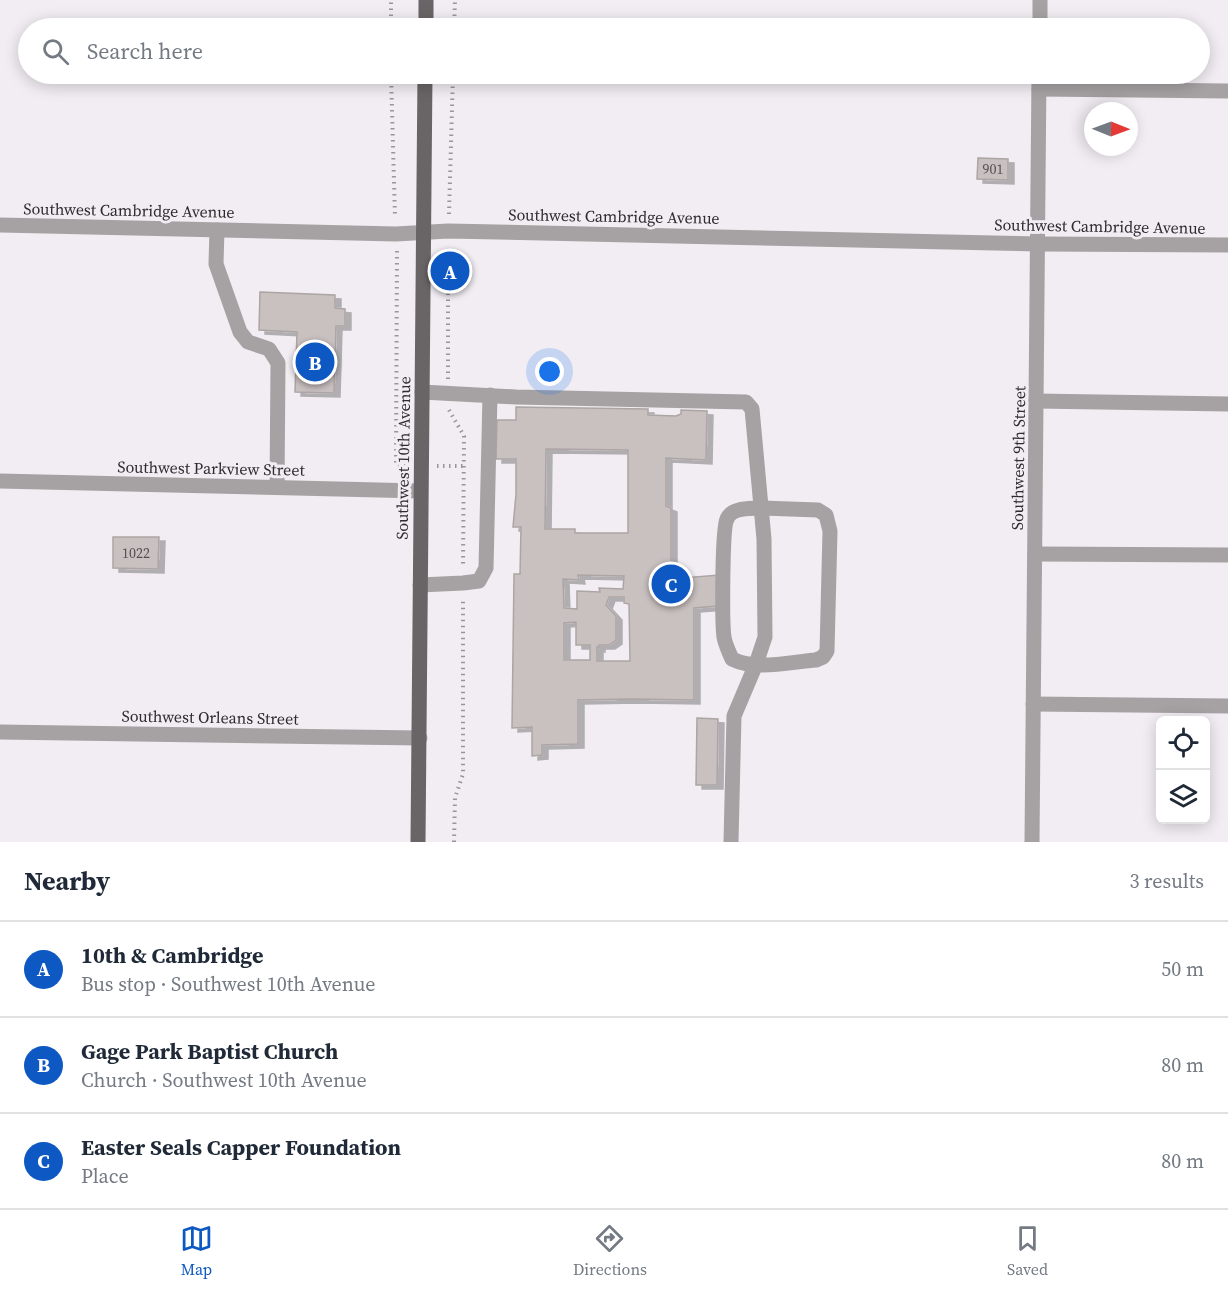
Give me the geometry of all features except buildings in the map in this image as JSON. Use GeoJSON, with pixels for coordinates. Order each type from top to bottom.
{"type":"FeatureCollection","features":[{"type":"Feature","properties":{"kind":"main road"},"geometry":{"type":"LineString","coordinates":[[426,0],[426,18]]}},
{"type":"Feature","properties":{"kind":"main road","name":"Southwest 10th Avenue"},"geometry":{"type":"LineString","coordinates":[[418,842],[426,84]]}},
{"type":"Feature","properties":{"kind":"street"},"geometry":{"type":"LineString","coordinates":[[1040,0],[1040,18]]}},
{"type":"Feature","properties":{"kind":"street","name":"Southwest 9th Street"},"geometry":{"type":"LineString","coordinates":[[1032,842],[1039,84]]}},
{"type":"Feature","properties":{"kind":"street"},"geometry":{"type":"LineString","coordinates":[[1096,84],[1228,91]]}},
{"type":"Feature","properties":{"kind":"street","name":"Southwest Cambridge Avenue"},"geometry":{"type":"LineString","coordinates":[[0,225],[396,234],[448,231],[1228,246]]}},
{"type":"Feature","properties":{"kind":"street"},"geometry":{"type":"LineString","coordinates":[[217,230],[216,264],[240,332],[248,342],[269,349],[278,363],[277,487]]}},
{"type":"Feature","properties":{"kind":"street"},"geometry":{"type":"LineString","coordinates":[[422,392],[746,402],[752,409],[764,539],[765,637],[734,716],[731,842]]}},
{"type":"Feature","properties":{"kind":"street"},"geometry":{"type":"LineString","coordinates":[[420,585],[479,580],[486,568],[490,395]]}},
{"type":"Feature","properties":{"kind":"street"},"geometry":{"type":"LineString","coordinates":[[1036,401],[1228,404]]}},
{"type":"Feature","properties":{"kind":"street","name":"Southwest Parkview Street"},"geometry":{"type":"LineString","coordinates":[[0,481],[420,491]]}},
{"type":"Feature","properties":{"kind":"street"},"geometry":{"type":"LineString","coordinates":[[761,508],[818,510],[826,515],[830,531],[827,651],[823,657],[816,660],[741,663],[732,659],[724,638],[726,520],[732,513],[741,509],[761,508]]}},
{"type":"Feature","properties":{"kind":"street"},"geometry":{"type":"LineString","coordinates":[[1035,554],[1228,555]]}},
{"type":"Feature","properties":{"kind":"street"},"geometry":{"type":"LineString","coordinates":[[1033,704],[1228,706]]}},
{"type":"Feature","properties":{"kind":"street","name":"Southwest Orleans Street"},"geometry":{"type":"LineString","coordinates":[[0,732],[420,738]]}},
{"type":"Feature","properties":{"kind":"path"},"geometry":{"type":"LineString","coordinates":[[391,0],[391,18]]}},
{"type":"Feature","properties":{"kind":"path"},"geometry":{"type":"LineString","coordinates":[[454,18],[455,0]]}},
{"type":"Feature","properties":{"kind":"path"},"geometry":{"type":"LineString","coordinates":[[391,84],[396,234],[396,465],[464,466]]}},
{"type":"Feature","properties":{"kind":"path"},"geometry":{"type":"LineString","coordinates":[[453,84],[448,231],[448,409],[464,436],[463,774],[455,798],[454,842]]}},
{"type":"Feature","properties":{"kind":"place","name":"10th & Cambridge"},"geometry":{"type":"Point","coordinates":[450,271]}},
{"type":"Feature","properties":{"kind":"place","name":"Gage Park Baptist Church"},"geometry":{"type":"Point","coordinates":[315,362]}},
{"type":"Feature","properties":{"kind":"place","name":"Easter Seals Capper Foundation"},"geometry":{"type":"Point","coordinates":[671,584]}}]}
